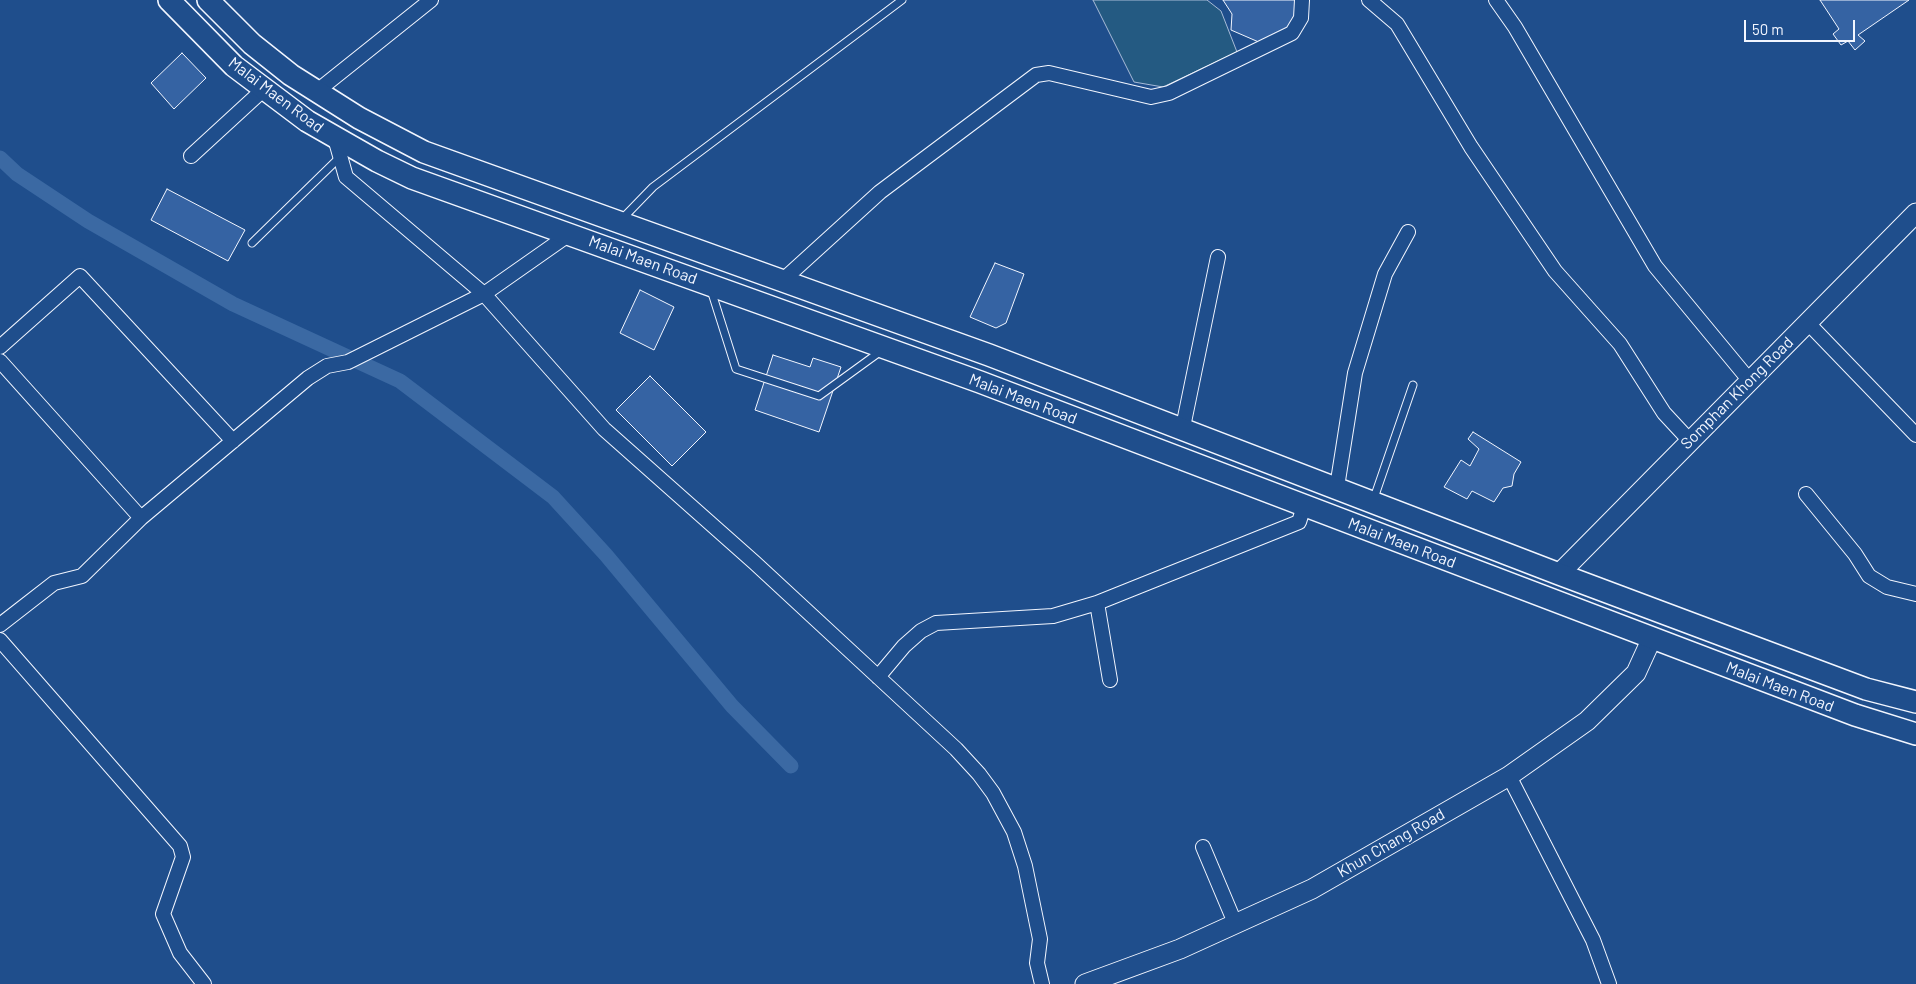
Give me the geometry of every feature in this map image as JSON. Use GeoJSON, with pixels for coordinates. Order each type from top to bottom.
{"type":"FeatureCollection","features":[{"type":"Feature","properties":{"kind":"main road","name":"Malai Maen Road"},"geometry":{"type":"LineString","coordinates":[[169,0],[222,54],[338,147],[377,161],[420,181],[571,233],[980,382],[1855,715],[1916,734]]}},
{"type":"Feature","properties":{"kind":"main road","name":"Malai Maen Road"},"geometry":{"type":"LineString","coordinates":[[208,0],[252,44],[316,92],[424,152],[989,355],[1183,427],[1559,574],[1866,689],[1916,702]]}},
{"type":"Feature","properties":{"kind":"main road","name":"Somphan Khong Road"},"geometry":{"type":"LineString","coordinates":[[1559,574],[1807,322],[1915,217]]}},
{"type":"Feature","properties":{"kind":"main road"},"geometry":{"type":"LineString","coordinates":[[609,248],[619,222]]}},
{"type":"Feature","properties":{"kind":"main road"},"geometry":{"type":"LineString","coordinates":[[980,382],[989,355]]}},
{"type":"Feature","properties":{"kind":"main road","name":"Khun Chang Road"},"geometry":{"type":"LineString","coordinates":[[1086,984],[1180,949],[1312,889],[1509,776],[1587,721],[1636,673],[1652,638]]}},
{"type":"Feature","properties":{"kind":"street"},"geometry":{"type":"LineString","coordinates":[[316,92],[431,0]]}},
{"type":"Feature","properties":{"kind":"street"},"geometry":{"type":"LineString","coordinates":[[782,281],[880,192],[1036,75],[1049,73],[1151,97],[1169,94],[1292,33],[1301,18],[1302,0]]}},
{"type":"Feature","properties":{"kind":"street"},"geometry":{"type":"LineString","coordinates":[[1369,0],[1396,24],[1471,147],[1555,271],[1620,344],[1664,414],[1690,441]]}},
{"type":"Feature","properties":{"kind":"street"},"geometry":{"type":"LineString","coordinates":[[1496,0],[1515,26],[1656,266],[1750,381]]}},
{"type":"Feature","properties":{"kind":"street"},"geometry":{"type":"LineString","coordinates":[[191,156],[264,89]]}},
{"type":"Feature","properties":{"kind":"street"},"geometry":{"type":"LineString","coordinates":[[338,147],[346,177],[484,294],[604,429],[755,563],[956,749],[979,774],[993,794],[1014,832],[1025,866],[1040,939],[1037,962],[1042,984]]}},
{"type":"Feature","properties":{"kind":"street"},"geometry":{"type":"LineString","coordinates":[[1337,487],[1355,373],[1386,274],[1408,232]]}},
{"type":"Feature","properties":{"kind":"street"},"geometry":{"type":"LineString","coordinates":[[0,625],[54,583],[82,576],[141,518],[308,378],[327,366],[348,362],[484,294],[571,233]]}},
{"type":"Feature","properties":{"kind":"street"},"geometry":{"type":"LineString","coordinates":[[1183,427],[1218,257]]}},
{"type":"Feature","properties":{"kind":"street"},"geometry":{"type":"LineString","coordinates":[[0,347],[80,276],[233,441]]}},
{"type":"Feature","properties":{"kind":"street"},"geometry":{"type":"LineString","coordinates":[[1807,322],[1916,435]]}},
{"type":"Feature","properties":{"kind":"street"},"geometry":{"type":"LineString","coordinates":[[0,361],[141,518]]}},
{"type":"Feature","properties":{"kind":"street"},"geometry":{"type":"LineString","coordinates":[[1806,494],[1855,554],[1869,576],[1887,587],[1916,594]]}},
{"type":"Feature","properties":{"kind":"street"},"geometry":{"type":"LineString","coordinates":[[878,677],[920,631],[936,623],[1053,616],[1098,603],[1299,522],[1304,506]]}},
{"type":"Feature","properties":{"kind":"street"},"geometry":{"type":"LineString","coordinates":[[1098,603],[1110,680]]}},
{"type":"Feature","properties":{"kind":"street"},"geometry":{"type":"LineString","coordinates":[[0,640],[180,846],[183,857],[163,914],[180,954],[204,984]]}},
{"type":"Feature","properties":{"kind":"street"},"geometry":{"type":"LineString","coordinates":[[1509,776],[1593,940],[1609,984]]}},
{"type":"Feature","properties":{"kind":"street"},"geometry":{"type":"LineString","coordinates":[[1203,847],[1235,923]]}},
{"type":"Feature","properties":{"kind":"lane"},"geometry":{"type":"LineString","coordinates":[[619,222],[653,187],[902,0]]}},
{"type":"Feature","properties":{"kind":"lane"},"geometry":{"type":"LineString","coordinates":[[252,243],[338,147]]}},
{"type":"Feature","properties":{"kind":"lane"},"geometry":{"type":"LineString","coordinates":[[709,284],[736,370],[819,396],[885,348]]}},
{"type":"Feature","properties":{"kind":"lane"},"geometry":{"type":"LineString","coordinates":[[1373,501],[1413,385]]}},
{"type":"Feature","properties":{"kind":"shaded area"},"geometry":{"type":"Polygon","coordinates":[[[1093,0],[1207,0],[1221,11],[1237,52],[1163,87],[1134,82],[1093,0]]]}},
{"type":"Feature","properties":{"kind":"building"},"geometry":{"type":"Polygon","coordinates":[[[1223,0],[1299,0],[1297,16],[1288,28],[1261,43],[1231,30],[1232,14],[1223,0]]]}},
{"type":"Feature","properties":{"kind":"building"},"geometry":{"type":"Polygon","coordinates":[[[1820,0],[1909,0],[1858,35],[1865,41],[1855,50],[1848,41],[1841,45],[1833,34],[1839,29],[1820,0]]]}},
{"type":"Feature","properties":{"kind":"building"},"geometry":{"type":"Polygon","coordinates":[[[182,53],[206,78],[174,109],[151,83],[182,53]]]}},
{"type":"Feature","properties":{"kind":"building"},"geometry":{"type":"Polygon","coordinates":[[[167,189],[245,230],[228,261],[151,220],[167,189]]]}},
{"type":"Feature","properties":{"kind":"building"},"geometry":{"type":"Polygon","coordinates":[[[995,263],[1024,274],[1006,323],[996,328],[970,317],[995,263]]]}},
{"type":"Feature","properties":{"kind":"building"},"geometry":{"type":"Polygon","coordinates":[[[640,290],[674,307],[654,350],[620,333],[640,290]]]}},
{"type":"Feature","properties":{"kind":"building"},"geometry":{"type":"Polygon","coordinates":[[[773,355],[810,367],[813,358],[841,367],[819,432],[755,410],[773,355]]]}},
{"type":"Feature","properties":{"kind":"building"},"geometry":{"type":"Polygon","coordinates":[[[650,376],[706,432],[672,466],[616,410],[650,376]]]}},
{"type":"Feature","properties":{"kind":"building"},"geometry":{"type":"Polygon","coordinates":[[[1473,432],[1521,462],[1514,474],[1512,486],[1503,488],[1494,502],[1472,491],[1467,499],[1444,487],[1461,460],[1470,466],[1479,449],[1468,439],[1473,432]]]}},
{"type":"Feature","properties":{"kind":"waterway"},"geometry":{"type":"LineString","coordinates":[[0,158],[17,174],[88,221],[233,304],[400,381],[553,497],[606,555],[732,706],[791,766]]}}]}
